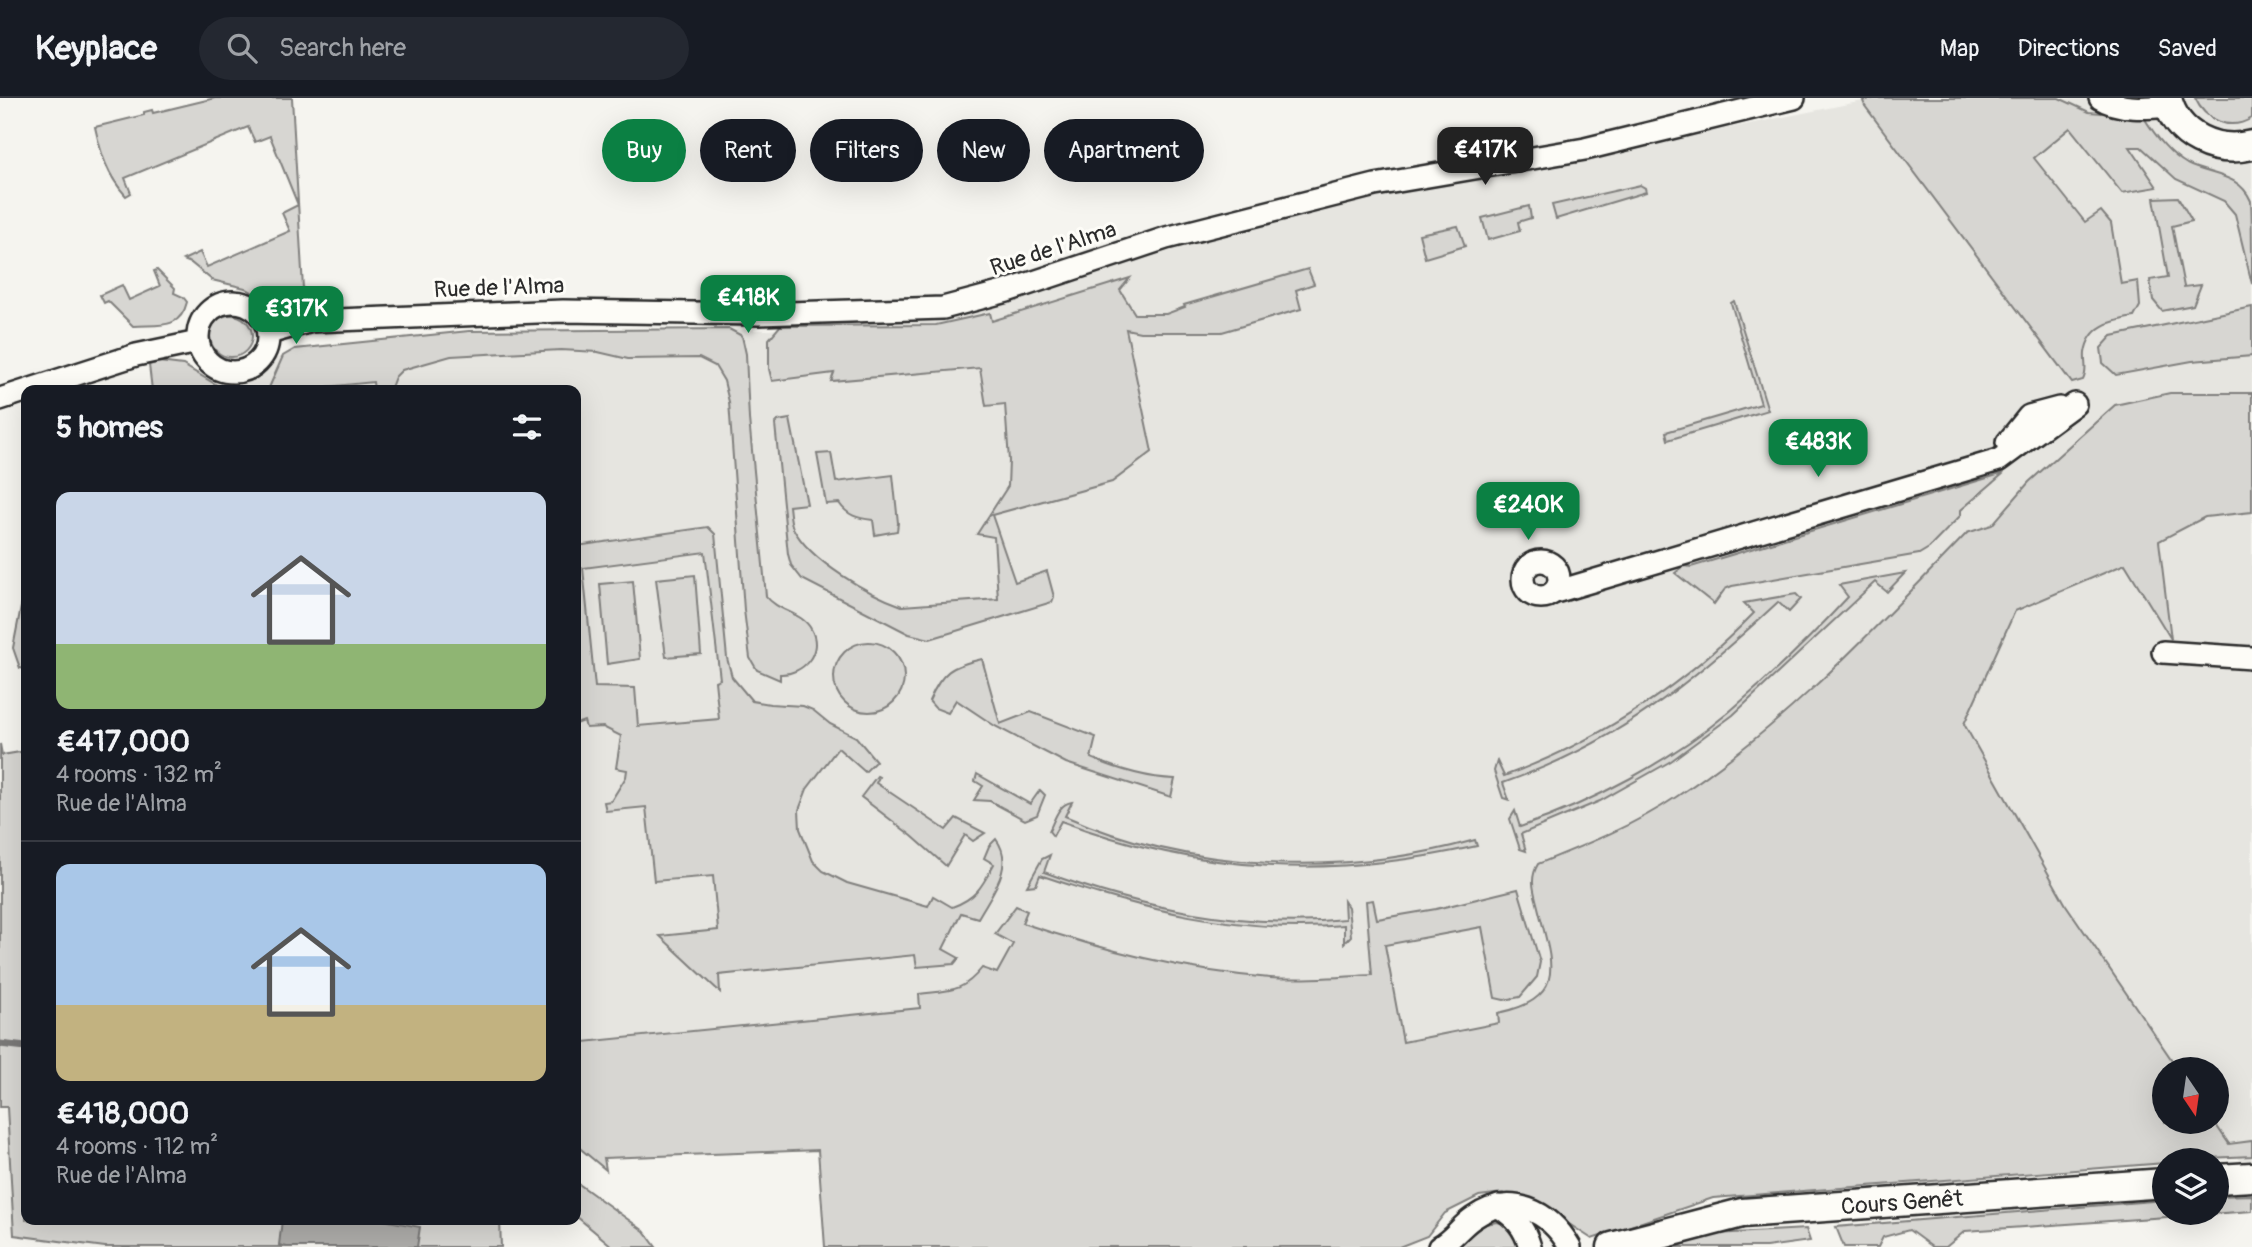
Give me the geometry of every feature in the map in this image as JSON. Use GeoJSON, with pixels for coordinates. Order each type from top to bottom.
{"type":"FeatureCollection","features":[{"type":"Feature","properties":{"kind":"main road"},"geometry":{"type":"LineString","coordinates":[[2168,102],[2179,125],[2196,139],[2217,148],[2248,153]]}},
{"type":"Feature","properties":{"kind":"main road"},"geometry":{"type":"LineString","coordinates":[[2229,1178],[2252,1177]]}},
{"type":"Feature","properties":{"kind":"main road","name":"Cours Genêt"},"geometry":{"type":"LineString","coordinates":[[1612,1247],[1640,1244],[1686,1226],[1741,1213],[2152,1184]]}},
{"type":"Feature","properties":{"kind":"street","name":"Rue de l'Alma"},"geometry":{"type":"LineString","coordinates":[[269,333],[312,321],[563,311],[758,314],[943,308],[1007,291],[1166,238],[1375,185],[1585,149],[1794,98]]}},
{"type":"Feature","properties":{"kind":"street"},"geometry":{"type":"LineString","coordinates":[[2100,98],[2110,104],[2150,108],[2168,102]]}},
{"type":"Feature","properties":{"kind":"street"},"geometry":{"type":"LineString","coordinates":[[226,302],[249,305],[259,312],[269,333],[264,356],[256,365],[234,373],[214,367],[206,360],[198,342],[198,332],[207,313],[226,302]]}},
{"type":"Feature","properties":{"kind":"street"},"geometry":{"type":"LineString","coordinates":[[43,385],[136,355],[198,342]]}},
{"type":"Feature","properties":{"kind":"street"},"geometry":{"type":"LineString","coordinates":[[0,399],[21,392]]}},
{"type":"Feature","properties":{"kind":"street"},"geometry":{"type":"LineString","coordinates":[[2075,404],[1999,460],[1556,584],[1571,574],[1982,452],[2007,443],[2029,416],[2075,404]]}},
{"type":"Feature","properties":{"kind":"street"},"geometry":{"type":"LineString","coordinates":[[2163,652],[2252,658]]}},
{"type":"Feature","properties":{"kind":"street"},"geometry":{"type":"LineString","coordinates":[[1439,1247],[1452,1240],[1471,1219],[1498,1206],[1512,1205],[1527,1207],[1564,1236],[1570,1247]]}},
{"type":"Feature","properties":{"kind":"street"},"geometry":{"type":"LineString","coordinates":[[1498,1206],[1517,1220],[1525,1231],[1530,1247]]}},
{"type":"Feature","properties":{"kind":"shaded area"},"geometry":{"type":"Polygon","coordinates":[[[215,98],[292,98],[304,306],[281,309],[245,288],[212,280],[183,260],[200,252],[207,267],[290,231],[282,213],[298,205],[270,136],[255,142],[248,127],[125,178],[131,193],[126,196],[106,164],[95,127],[144,115],[144,112],[152,110],[153,113],[215,98]]]}},
{"type":"Feature","properties":{"kind":"shaded area"},"geometry":{"type":"Polygon","coordinates":[[[1874,98],[2059,98],[2089,112],[2143,116],[2162,143],[2180,160],[2224,176],[2246,192],[2251,201],[2252,284],[2235,214],[2224,201],[2176,179],[2141,147],[2130,147],[2157,187],[2122,193],[2070,128],[2034,158],[2085,222],[2101,211],[2111,223],[2121,284],[2138,281],[2140,306],[2134,317],[2096,330],[2087,344],[2083,380],[2072,383],[1865,106],[1863,101],[1874,98]]]}},
{"type":"Feature","properties":{"kind":"shaded area"},"geometry":{"type":"Polygon","coordinates":[[[1903,98],[2252,98],[2252,418],[2097,420],[2029,482],[1992,525],[1570,973],[1526,1025],[1384,1059],[1003,997],[581,1059],[581,385],[150,385],[150,380],[361,343],[469,331],[769,330],[941,314],[1271,216],[1424,186],[1451,184],[1863,101],[1866,105],[1903,98]]]}},
{"type":"Feature","properties":{"kind":"shaded area"},"geometry":{"type":"Polygon","coordinates":[[[2195,98],[2252,98],[2252,118],[2226,124],[2211,118],[2195,98]]]}},
{"type":"Feature","properties":{"kind":"shaded area"},"geometry":{"type":"Polygon","coordinates":[[[1640,185],[1646,192],[1556,219],[1552,205],[1640,185]]]}},
{"type":"Feature","properties":{"kind":"shaded area"},"geometry":{"type":"Polygon","coordinates":[[[2178,197],[2192,221],[2172,226],[2184,287],[2201,285],[2193,305],[2162,311],[2153,300],[2150,280],[2168,277],[2154,198],[2178,197]]]}},
{"type":"Feature","properties":{"kind":"shaded area"},"geometry":{"type":"Polygon","coordinates":[[[1529,206],[1531,218],[1518,222],[1520,231],[1488,240],[1482,218],[1529,206]]]}},
{"type":"Feature","properties":{"kind":"shaded area"},"geometry":{"type":"Polygon","coordinates":[[[1458,226],[1465,246],[1425,258],[1419,234],[1458,226]]]}},
{"type":"Feature","properties":{"kind":"shaded area"},"geometry":{"type":"Polygon","coordinates":[[[1308,269],[1314,284],[1296,290],[1301,309],[1222,332],[1140,332],[1126,329],[1152,452],[1112,482],[992,515],[1015,582],[1047,571],[1054,597],[1052,602],[930,639],[909,634],[802,579],[791,565],[775,424],[778,421],[790,419],[807,504],[789,506],[792,526],[801,540],[841,575],[902,606],[998,599],[994,537],[977,534],[1008,486],[1009,461],[1005,404],[986,406],[980,368],[831,381],[834,373],[772,381],[769,369],[769,339],[780,326],[936,325],[990,313],[992,321],[1130,278],[1120,290],[1135,314],[1166,314],[1185,307],[1184,305],[1308,269]]]}},
{"type":"Feature","properties":{"kind":"shaded area"},"geometry":{"type":"Polygon","coordinates":[[[157,270],[175,288],[174,293],[187,302],[184,311],[173,322],[133,326],[108,301],[104,303],[100,295],[122,285],[129,300],[160,286],[154,271],[157,270]]]}},
{"type":"Feature","properties":{"kind":"shaded area"},"geometry":{"type":"Polygon","coordinates":[[[1734,301],[1768,410],[1668,440],[1666,432],[1761,404],[1731,303],[1734,301]]]}},
{"type":"Feature","properties":{"kind":"shaded area"},"geometry":{"type":"Polygon","coordinates":[[[2252,307],[2252,356],[2192,361],[2116,375],[2103,363],[2101,348],[2112,336],[2252,307]]]}},
{"type":"Feature","properties":{"kind":"shaded area"},"geometry":{"type":"Polygon","coordinates":[[[231,315],[246,321],[252,336],[246,351],[231,357],[216,351],[210,336],[216,321],[231,315]]]}},
{"type":"Feature","properties":{"kind":"shaded area"},"geometry":{"type":"Polygon","coordinates":[[[729,329],[742,336],[746,354],[749,419],[766,596],[777,606],[807,623],[815,646],[809,660],[796,671],[780,674],[780,680],[757,670],[750,658],[729,402],[724,381],[715,366],[699,358],[628,359],[598,352],[561,350],[451,356],[402,370],[392,385],[373,385],[373,382],[344,385],[270,385],[283,356],[295,349],[469,331],[729,329]]]}},
{"type":"Feature","properties":{"kind":"shaded area"},"geometry":{"type":"Polygon","coordinates":[[[159,362],[183,365],[217,385],[151,385],[149,365],[159,362]]]}},
{"type":"Feature","properties":{"kind":"shaded area"},"geometry":{"type":"Polygon","coordinates":[[[2170,393],[2252,393],[2252,512],[2205,517],[2159,541],[2171,639],[2125,564],[2015,611],[1964,724],[2066,905],[2170,1057],[2152,1057],[2152,1134],[2222,1134],[2229,1144],[2252,1141],[2252,1156],[2229,1157],[2229,1148],[2152,1148],[2152,1164],[1713,1198],[1592,1239],[1549,1211],[1503,1193],[1479,1196],[1445,1213],[1427,1236],[1399,1247],[825,1247],[818,1150],[604,1158],[606,1170],[581,1149],[581,1028],[584,1042],[920,1008],[919,994],[955,989],[968,982],[982,968],[997,973],[1013,944],[995,934],[1016,906],[1027,911],[1022,923],[1113,950],[1175,965],[1238,975],[1308,978],[1372,975],[1366,901],[1373,900],[1377,919],[1436,909],[1518,889],[1540,962],[1537,977],[1520,997],[1504,1000],[1495,998],[1482,927],[1385,945],[1403,1042],[1499,1023],[1498,1013],[1536,998],[1546,987],[1550,975],[1547,944],[1533,885],[1538,864],[1643,817],[1676,797],[1755,739],[1829,673],[1967,533],[1992,525],[2029,482],[2115,405],[2170,393]]]}},
{"type":"Feature","properties":{"kind":"shaded area"},"geometry":{"type":"Polygon","coordinates":[[[831,453],[836,482],[893,475],[897,531],[875,535],[873,520],[853,516],[839,503],[826,504],[817,454],[831,453]]]}},
{"type":"Feature","properties":{"kind":"shaded area"},"geometry":{"type":"Polygon","coordinates":[[[2004,473],[1961,510],[1961,515],[1929,548],[1919,554],[1732,586],[1725,589],[1714,604],[1675,573],[1684,566],[1691,567],[2004,473]]]}},
{"type":"Feature","properties":{"kind":"shaded area"},"geometry":{"type":"Polygon","coordinates":[[[2252,512],[2252,1172],[2238,1158],[2222,1134],[2230,1134],[2230,1057],[2170,1057],[2066,905],[1964,724],[2015,611],[2205,517],[2252,512]]]}},
{"type":"Feature","properties":{"kind":"shaded area"},"geometry":{"type":"Polygon","coordinates":[[[708,527],[715,534],[727,658],[732,677],[752,701],[803,706],[813,710],[830,724],[856,737],[876,761],[865,772],[838,748],[807,789],[799,810],[800,829],[813,861],[823,871],[847,883],[928,906],[933,896],[952,907],[973,895],[994,864],[984,858],[989,846],[996,839],[1002,849],[1003,870],[995,890],[978,918],[961,913],[943,949],[959,958],[954,964],[917,967],[915,955],[719,975],[720,992],[660,936],[718,930],[713,876],[654,881],[646,807],[606,811],[604,802],[611,801],[626,777],[627,770],[616,768],[621,736],[603,727],[586,728],[584,721],[581,722],[581,545],[708,527]],[[705,552],[583,568],[595,687],[635,688],[638,726],[719,719],[715,681],[720,679],[705,552]]]}},
{"type":"Feature","properties":{"kind":"shaded area"},"geometry":{"type":"Polygon","coordinates":[[[1905,573],[1887,592],[1875,582],[1733,715],[1671,761],[1600,801],[1521,834],[1526,851],[1520,849],[1510,819],[1515,811],[1520,827],[1602,793],[1657,763],[1729,712],[1820,627],[1848,597],[1839,585],[1905,573]]]}},
{"type":"Feature","properties":{"kind":"shaded area"},"geometry":{"type":"Polygon","coordinates":[[[695,575],[701,654],[666,657],[656,579],[695,575]]]}},
{"type":"Feature","properties":{"kind":"shaded area"},"geometry":{"type":"Polygon","coordinates":[[[633,581],[640,659],[607,664],[600,584],[633,581]]]}},
{"type":"Feature","properties":{"kind":"shaded area"},"geometry":{"type":"Polygon","coordinates":[[[1796,594],[1801,599],[1789,612],[1778,602],[1683,684],[1618,730],[1544,767],[1503,783],[1509,800],[1503,798],[1494,771],[1497,761],[1504,776],[1573,746],[1606,728],[1669,687],[1727,640],[1754,613],[1744,603],[1796,594]]]}},
{"type":"Feature","properties":{"kind":"shaded area"},"geometry":{"type":"Polygon","coordinates":[[[21,607],[21,668],[13,648],[21,607]]]}},
{"type":"Feature","properties":{"kind":"shaded area"},"geometry":{"type":"Polygon","coordinates":[[[869,642],[894,652],[904,677],[894,702],[869,712],[844,702],[834,677],[844,652],[869,642]]]}},
{"type":"Feature","properties":{"kind":"shaded area"},"geometry":{"type":"Polygon","coordinates":[[[982,659],[1000,724],[1031,712],[1096,737],[1091,758],[1132,772],[1175,779],[1171,797],[1066,763],[995,726],[956,700],[948,713],[935,708],[929,701],[943,676],[955,667],[982,659]]]}},
{"type":"Feature","properties":{"kind":"shaded area"},"geometry":{"type":"Polygon","coordinates":[[[0,744],[2,755],[21,752],[21,1225],[500,1225],[501,1247],[105,1247],[14,1235],[7,1107],[0,1107],[0,744]]]}},
{"type":"Feature","properties":{"kind":"shaded area"},"geometry":{"type":"Polygon","coordinates":[[[977,774],[1030,804],[1040,790],[1045,795],[1037,815],[1025,820],[990,801],[974,800],[983,786],[975,781],[977,774]]]}},
{"type":"Feature","properties":{"kind":"shaded area"},"geometry":{"type":"Polygon","coordinates":[[[877,776],[879,777],[876,783],[946,830],[956,818],[985,833],[973,841],[965,835],[946,866],[861,797],[877,776]]]}},
{"type":"Feature","properties":{"kind":"shaded area"},"geometry":{"type":"Polygon","coordinates":[[[1072,802],[1065,816],[1113,835],[1164,849],[1215,858],[1268,863],[1320,863],[1373,860],[1425,852],[1475,840],[1477,846],[1423,857],[1318,867],[1216,861],[1113,839],[1061,821],[1053,836],[1049,831],[1058,813],[1063,806],[1072,802]]]}},
{"type":"Feature","properties":{"kind":"shaded area"},"geometry":{"type":"Polygon","coordinates":[[[1050,855],[1044,872],[1117,896],[1192,913],[1269,921],[1345,919],[1344,901],[1348,907],[1351,936],[1344,943],[1344,925],[1267,926],[1190,916],[1114,898],[1040,875],[1036,885],[1027,886],[1042,859],[1050,855]]]}},
{"type":"Feature","properties":{"kind":"shaded area"},"geometry":{"type":"Polygon","coordinates":[[[581,1186],[644,1231],[656,1247],[613,1247],[581,1220],[581,1186]]]}},
{"type":"Feature","properties":{"kind":"shaded area"},"geometry":{"type":"Polygon","coordinates":[[[2252,1195],[2252,1211],[2229,1213],[2229,1196],[2252,1195]]]}},
{"type":"Feature","properties":{"kind":"shaded area"},"geometry":{"type":"Polygon","coordinates":[[[2152,1201],[2152,1218],[1965,1231],[1946,1247],[1932,1247],[1909,1230],[1883,1237],[1878,1247],[1844,1247],[1836,1227],[2152,1201]]]}},
{"type":"Feature","properties":{"kind":"shaded area"},"geometry":{"type":"Polygon","coordinates":[[[1497,1222],[1509,1225],[1521,1247],[1454,1247],[1486,1224],[1497,1222]]]}},
{"type":"Feature","properties":{"kind":"shaded area"},"geometry":{"type":"Polygon","coordinates":[[[281,1225],[420,1227],[417,1247],[279,1245],[281,1225]]]}},
{"type":"Feature","properties":{"kind":"shaded area"},"geometry":{"type":"Polygon","coordinates":[[[1806,1229],[1810,1241],[1766,1247],[1674,1247],[1715,1234],[1806,1229]]]}},
{"type":"Feature","properties":{"kind":"waterway"},"geometry":{"type":"LineString","coordinates":[[0,1044],[21,1046]]}}]}
